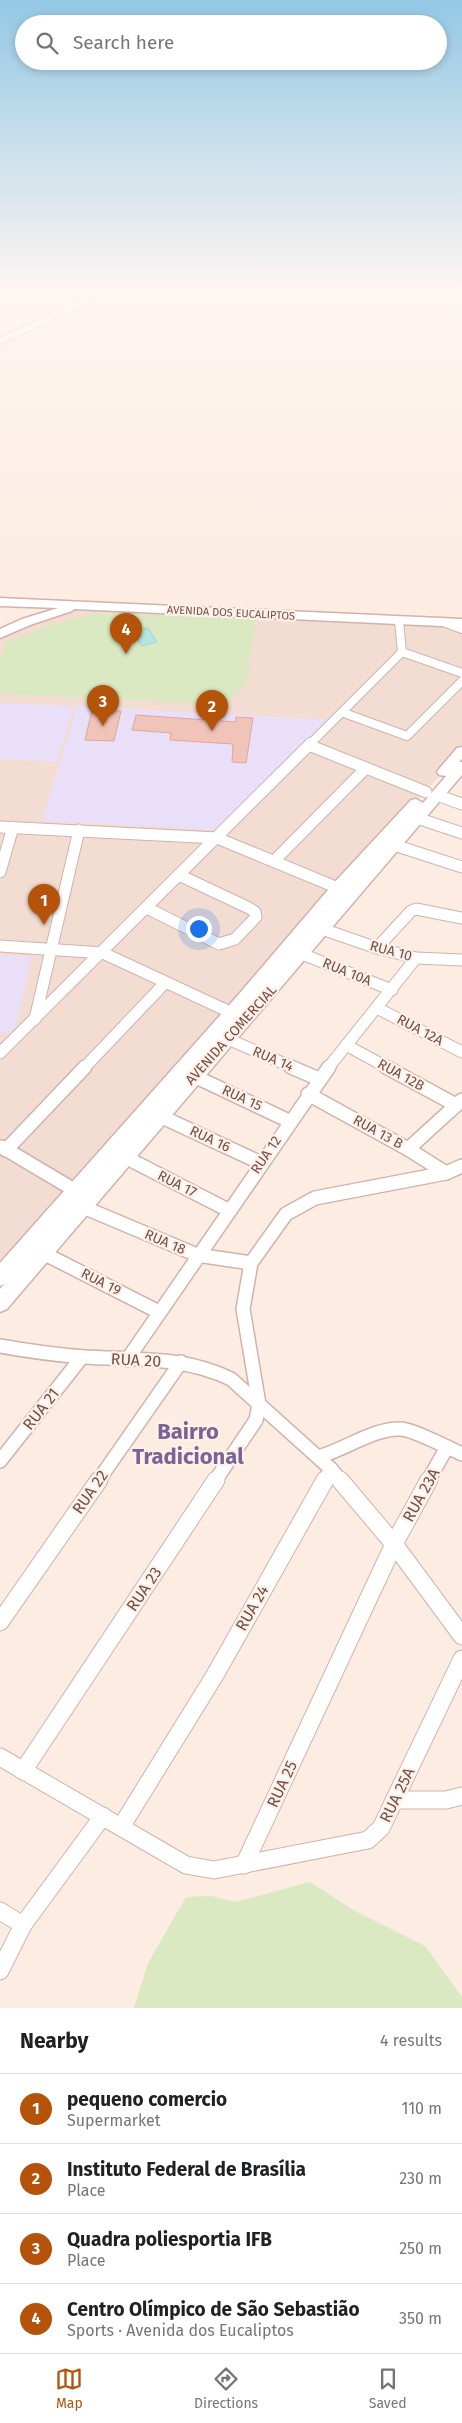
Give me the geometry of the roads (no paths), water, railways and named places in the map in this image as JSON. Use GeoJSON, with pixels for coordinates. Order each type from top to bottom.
{"type":"FeatureCollection","features":[{"type":"Feature","properties":{"kind":"street","name":"AVENIDA DOS EUCALIPTOS"},"geometry":{"type":"LineString","coordinates":[[0,602],[462,623]]}},
{"type":"Feature","properties":{"kind":"street"},"geometry":{"type":"LineString","coordinates":[[0,634],[26,622],[81,605]]}},
{"type":"Feature","properties":{"kind":"street"},"geometry":{"type":"LineString","coordinates":[[0,1054],[344,713],[402,652],[399,621]]}},
{"type":"Feature","properties":{"kind":"street"},"geometry":{"type":"LineString","coordinates":[[443,622],[462,629]]}},
{"type":"Feature","properties":{"kind":"street"},"geometry":{"type":"LineString","coordinates":[[402,652],[462,673]]}},
{"type":"Feature","properties":{"kind":"street"},"geometry":{"type":"LineString","coordinates":[[344,713],[407,736],[412,734],[462,681]]}},
{"type":"Feature","properties":{"kind":"street"},"geometry":{"type":"LineString","coordinates":[[311,746],[366,768],[438,790],[462,804]]}},
{"type":"Feature","properties":{"kind":"street","name":"AVENIDA COMERCIAL"},"geometry":{"type":"LineString","coordinates":[[79,1199],[125,1157],[194,1076],[205,1054],[232,1013],[252,1001],[302,954],[394,846],[438,790],[462,751]]}},
{"type":"Feature","properties":{"kind":"street"},"geometry":{"type":"LineString","coordinates":[[274,861],[366,768]]}},
{"type":"Feature","properties":{"kind":"street"},"geometry":{"type":"LineString","coordinates":[[438,790],[462,833]]}},
{"type":"Feature","properties":{"kind":"street","name":"AVENIDA COMERCIAL"},"geometry":{"type":"LineString","coordinates":[[0,1303],[10,1275],[50,1233],[205,1054],[228,1039],[252,1001],[338,888],[438,790]]}},
{"type":"Feature","properties":{"kind":"street"},"geometry":{"type":"LineString","coordinates":[[0,827],[217,838],[338,888]]}},
{"type":"Feature","properties":{"kind":"street"},"geometry":{"type":"LineString","coordinates":[[0,872],[13,827]]}},
{"type":"Feature","properties":{"kind":"street"},"geometry":{"type":"LineString","coordinates":[[35,1019],[79,830]]}},
{"type":"Feature","properties":{"kind":"street"},"geometry":{"type":"LineString","coordinates":[[394,846],[462,867]]}},
{"type":"Feature","properties":{"kind":"street"},"geometry":{"type":"LineString","coordinates":[[147,908],[219,944],[232,942],[256,916],[255,912],[249,908],[179,876]]}},
{"type":"Feature","properties":{"kind":"street"},"geometry":{"type":"LineString","coordinates":[[377,948],[416,908],[462,918]]}},
{"type":"Feature","properties":{"kind":"street","name":"RUA 10"},"geometry":{"type":"LineString","coordinates":[[322,929],[377,948],[416,958],[462,960]]}},
{"type":"Feature","properties":{"kind":"street"},"geometry":{"type":"LineString","coordinates":[[0,946],[103,953],[232,1013]]}},
{"type":"Feature","properties":{"kind":"street","name":"RUA 10A"},"geometry":{"type":"LineString","coordinates":[[302,954],[392,990]]}},
{"type":"Feature","properties":{"kind":"street","name":"RUA 12"},"geometry":{"type":"LineString","coordinates":[[127,1360],[289,1120],[319,1079],[416,958]]}},
{"type":"Feature","properties":{"kind":"street"},"geometry":{"type":"LineString","coordinates":[[3,1148],[165,983]]}},
{"type":"Feature","properties":{"kind":"street","name":"RUA 12A"},"geometry":{"type":"LineString","coordinates":[[377,1008],[462,1052]]}},
{"type":"Feature","properties":{"kind":"street","name":"RUA 14"},"geometry":{"type":"LineString","coordinates":[[228,1039],[319,1079]]}},
{"type":"Feature","properties":{"kind":"street","name":"RUA 12B"},"geometry":{"type":"LineString","coordinates":[[346,1045],[459,1102]]}},
{"type":"Feature","properties":{"kind":"street","name":"RUA 15"},"geometry":{"type":"LineString","coordinates":[[194,1076],[289,1120]]}},
{"type":"Feature","properties":{"kind":"street","name":"RUA 13 B"},"geometry":{"type":"LineString","coordinates":[[308,1094],[408,1149],[446,1174]]}},
{"type":"Feature","properties":{"kind":"street"},"geometry":{"type":"LineString","coordinates":[[408,1149],[459,1102]]}},
{"type":"Feature","properties":{"kind":"street","name":"RUA 16"},"geometry":{"type":"LineString","coordinates":[[160,1116],[261,1163]]}},
{"type":"Feature","properties":{"kind":"street","name":"RUA 18"},"geometry":{"type":"LineString","coordinates":[[3,1148],[79,1199],[197,1256],[250,1263]]}},
{"type":"Feature","properties":{"kind":"street","name":"RUA 17"},"geometry":{"type":"LineString","coordinates":[[125,1157],[228,1210]]}},
{"type":"Feature","properties":{"kind":"street"},"geometry":{"type":"LineString","coordinates":[[462,1166],[446,1174],[315,1198],[299,1205],[286,1214],[250,1263],[243,1309],[259,1404],[331,1469],[394,1544],[462,1636]]}},
{"type":"Feature","properties":{"kind":"street","name":"AVENIDA COMERCIAL"},"geometry":{"type":"LineString","coordinates":[[10,1275],[43,1253],[50,1233]]}},
{"type":"Feature","properties":{"kind":"street","name":"RUA 19"},"geometry":{"type":"LineString","coordinates":[[43,1253],[159,1312]]}},
{"type":"Feature","properties":{"kind":"street","name":"RUA 20"},"geometry":{"type":"LineString","coordinates":[[0,1346],[82,1357],[181,1362],[220,1372],[259,1404]]}},
{"type":"Feature","properties":{"kind":"street","name":"RUA 21"},"geometry":{"type":"LineString","coordinates":[[0,1461],[82,1357]]}},
{"type":"Feature","properties":{"kind":"street","name":"RUA 22"},"geometry":{"type":"LineString","coordinates":[[0,1622],[181,1362]]}},
{"type":"Feature","properties":{"kind":"street","name":"RUA 23"},"geometry":{"type":"LineString","coordinates":[[24,1771],[256,1420],[259,1404]]}},
{"type":"Feature","properties":{"kind":"street"},"geometry":{"type":"LineString","coordinates":[[318,1457],[337,1452],[385,1430],[412,1431],[462,1454]]}},
{"type":"Feature","properties":{"kind":"street","name":"RUA 23A"},"geometry":{"type":"LineString","coordinates":[[394,1544],[447,1447]]}},
{"type":"Feature","properties":{"kind":"street","name":"RUA 24"},"geometry":{"type":"LineString","coordinates":[[121,1827],[215,1675],[331,1469]]}},
{"type":"Feature","properties":{"kind":"street","name":"RUA 25"},"geometry":{"type":"LineString","coordinates":[[244,1865],[394,1544]]}},
{"type":"Feature","properties":{"kind":"street","name":"RUA 25A"},"geometry":{"type":"LineString","coordinates":[[244,1865],[368,1840],[381,1828],[462,1659]]}},
{"type":"Feature","properties":{"kind":"street"},"geometry":{"type":"LineString","coordinates":[[0,1757],[186,1865],[214,1870],[244,1865]]}},
{"type":"Feature","properties":{"kind":"street"},"geometry":{"type":"LineString","coordinates":[[395,1800],[446,1800],[462,1796]]}},
{"type":"Feature","properties":{"kind":"street"},"geometry":{"type":"LineString","coordinates":[[0,1971],[23,1925],[103,1816]]}},
{"type":"Feature","properties":{"kind":"street"},"geometry":{"type":"LineString","coordinates":[[0,1911],[23,1925]]}},
{"type":"Feature","properties":{"kind":"water"},"geometry":{"type":"Polygon","coordinates":[[[148,628],[157,642],[142,646],[132,631],[148,628]]]}},
{"type":"Feature","properties":{"kind":"place","name":"Centro Olímpico de São Sebastião"},"geometry":{"type":"Point","coordinates":[126,654]}},
{"type":"Feature","properties":{"kind":"place","name":"Quadra poliesportia IFB"},"geometry":{"type":"Point","coordinates":[103,726]}},
{"type":"Feature","properties":{"kind":"place","name":"Instituto Federal de Brasília"},"geometry":{"type":"Point","coordinates":[212,731]}},
{"type":"Feature","properties":{"kind":"place","name":"pequeno comercio"},"geometry":{"type":"Point","coordinates":[44,925]}},
{"type":"Feature","properties":{"kind":"district","name":"Bairro Tradicional"},"geometry":{"type":"Point","coordinates":[188,1444]}}]}
